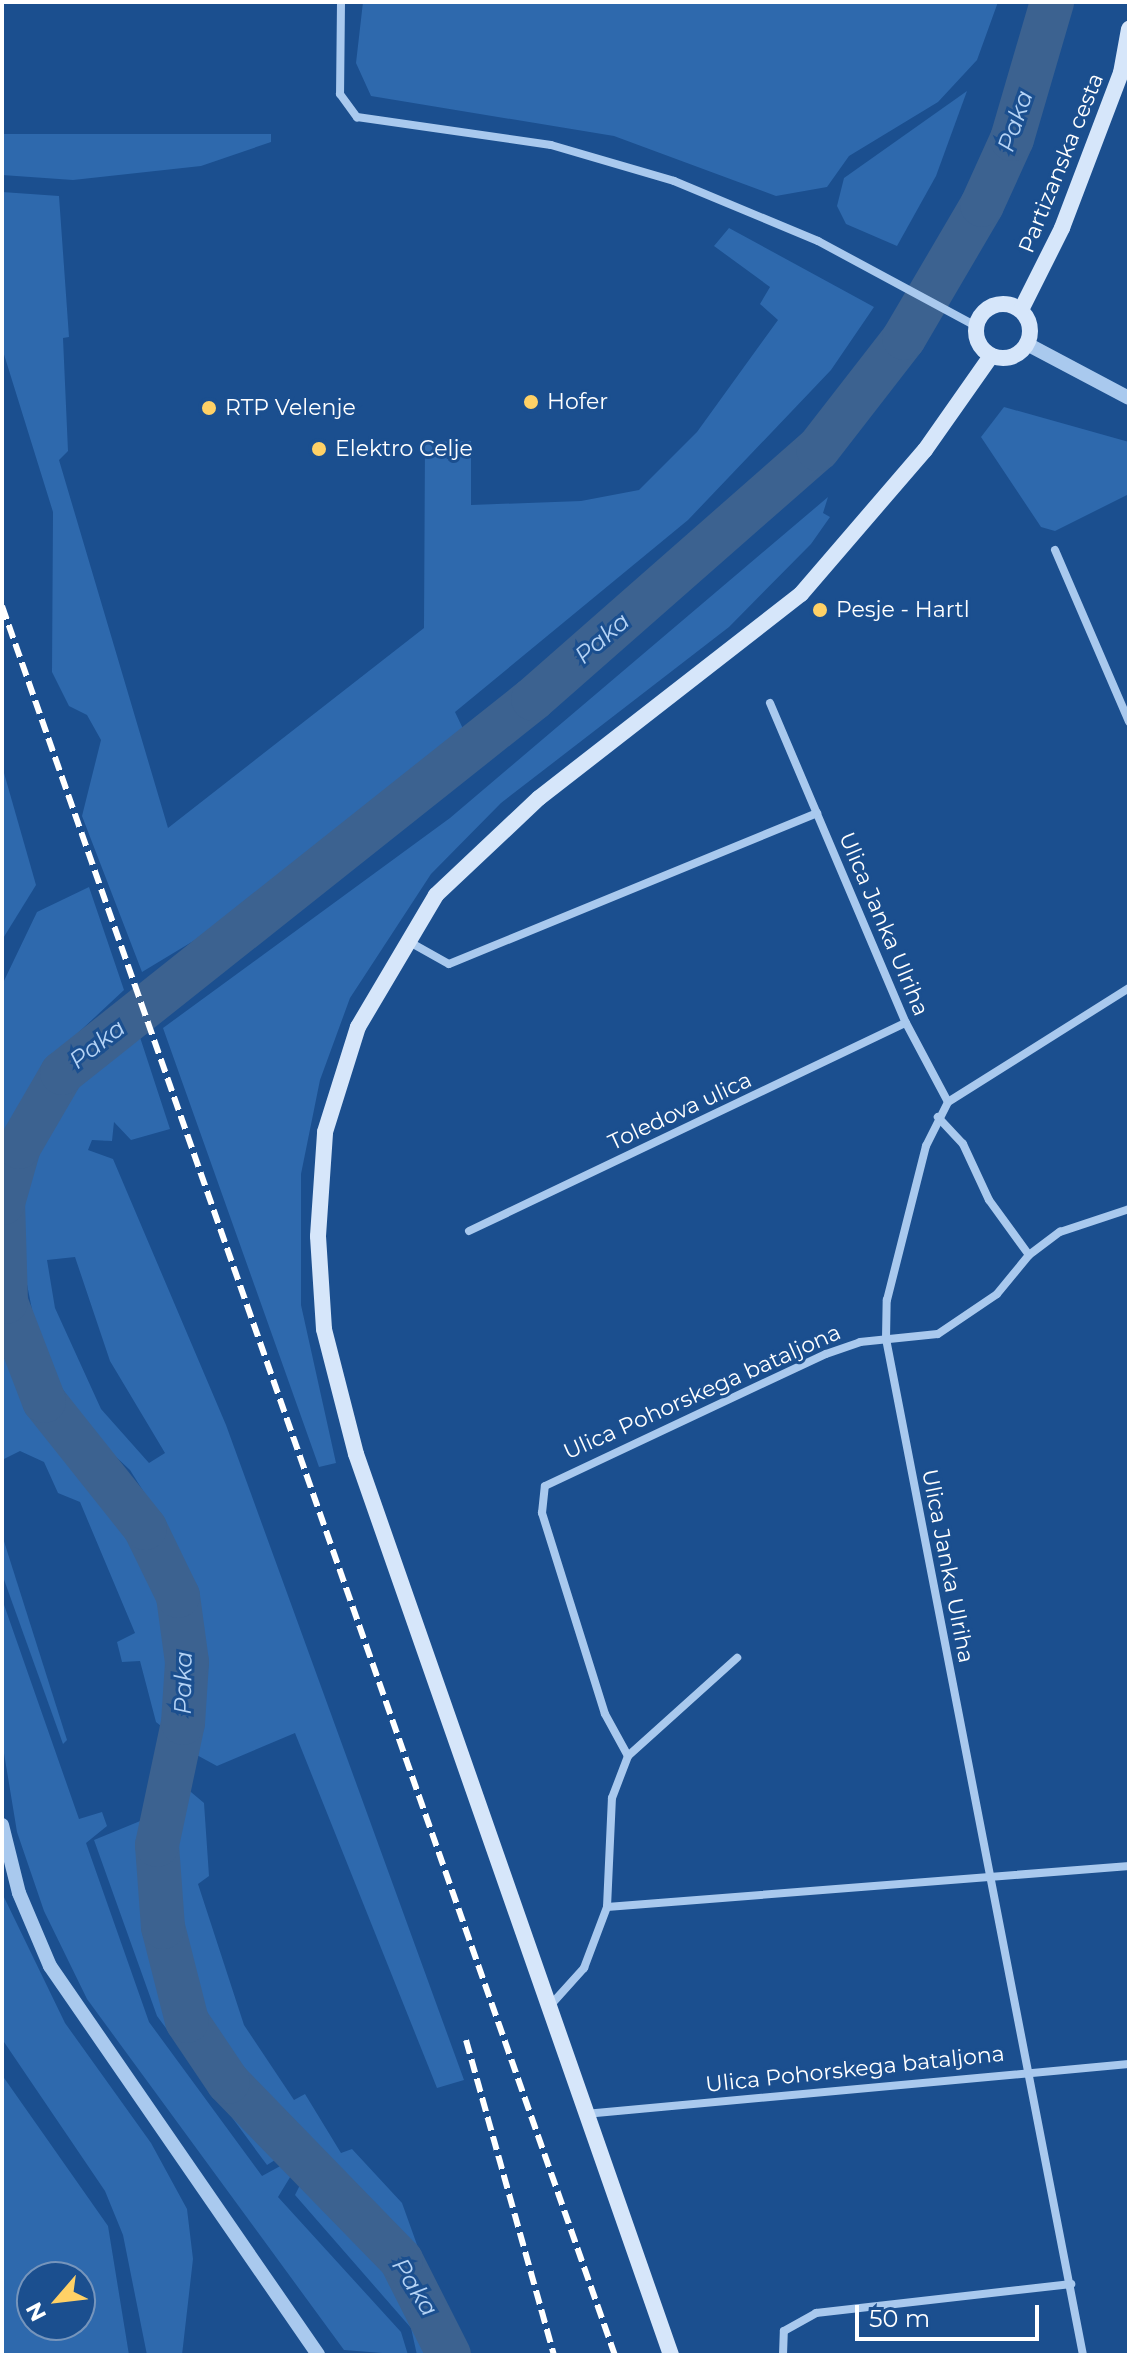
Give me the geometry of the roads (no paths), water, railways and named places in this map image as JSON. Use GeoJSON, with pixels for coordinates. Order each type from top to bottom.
{"type":"FeatureCollection","features":[{"type":"Feature","properties":{"kind":"main road","name":"Partizanska cesta"},"geometry":{"type":"LineString","coordinates":[[1021,310],[1062,228],[1121,73],[1129,29]]}},
{"type":"Feature","properties":{"kind":"main road"},"geometry":{"type":"LineString","coordinates":[[994,305],[1021,310],[1030,326],[1027,344],[1007,358],[991,356],[978,344],[976,326],[994,305]]}},
{"type":"Feature","properties":{"kind":"main road"},"geometry":{"type":"LineString","coordinates":[[671,2355],[584,2114],[356,1454],[324,1329],[318,1236],[325,1132],[358,1027],[405,939],[436,895],[539,798],[801,594],[925,450],[991,356]]}},
{"type":"Feature","properties":{"kind":"street"},"geometry":{"type":"LineString","coordinates":[[341,2],[340,94],[357,117],[551,145],[674,181],[885,275],[976,326]]}},
{"type":"Feature","properties":{"kind":"street"},"geometry":{"type":"LineString","coordinates":[[1027,344],[1129,398]]}},
{"type":"Feature","properties":{"kind":"street"},"geometry":{"type":"LineString","coordinates":[[1055,550],[1129,722]]}},
{"type":"Feature","properties":{"kind":"street","name":"Ulica Janka Ulriha"},"geometry":{"type":"LineString","coordinates":[[770,703],[906,1023],[948,1102],[938,1117],[887,1300],[886,1339],[1083,2355]]}},
{"type":"Feature","properties":{"kind":"street","name":"Ulica Janka Ulriha"},"geometry":{"type":"LineString","coordinates":[[405,939],[449,964],[817,813]]}},
{"type":"Feature","properties":{"kind":"street"},"geometry":{"type":"LineString","coordinates":[[948,1102],[1129,988]]}},
{"type":"Feature","properties":{"kind":"street","name":"Toledova ulica"},"geometry":{"type":"LineString","coordinates":[[469,1231],[906,1023]]}},
{"type":"Feature","properties":{"kind":"street"},"geometry":{"type":"LineString","coordinates":[[938,1117],[1029,1255]]}},
{"type":"Feature","properties":{"kind":"street"},"geometry":{"type":"LineString","coordinates":[[886,1339],[919,1339],[956,1325],[997,1294],[1029,1255],[1060,1232],[1129,1209]]}},
{"type":"Feature","properties":{"kind":"street","name":"Ulica Pohorskega bataljona"},"geometry":{"type":"LineString","coordinates":[[628,1756],[605,1714],[542,1513],[545,1486],[826,1354],[886,1339]]}},
{"type":"Feature","properties":{"kind":"street"},"geometry":{"type":"LineString","coordinates":[[548,2009],[584,1968],[607,1907],[612,1798],[628,1756],[737,1658]]}},
{"type":"Feature","properties":{"kind":"street"},"geometry":{"type":"LineString","coordinates":[[2,1825],[19,1893],[50,1966],[318,2355]]}},
{"type":"Feature","properties":{"kind":"street"},"geometry":{"type":"LineString","coordinates":[[607,1907],[1129,1866]]}},
{"type":"Feature","properties":{"kind":"street","name":"Ulica Pohorskega bataljona"},"geometry":{"type":"LineString","coordinates":[[584,2114],[1129,2064]]}},
{"type":"Feature","properties":{"kind":"street"},"geometry":{"type":"LineString","coordinates":[[783,2355],[784,2331],[816,2313],[1071,2284]]}},
{"type":"Feature","properties":{"kind":"waterway","name":"Paka"},"geometry":{"type":"LineString","coordinates":[[449,2355],[401,2260],[228,2082],[187,2021],[163,1927],[157,1845],[183,1723],[187,1662],[178,1596],[145,1528],[44,1401],[6,1302],[3,1203],[19,1147],[62,1073],[533,699],[818,449],[904,338],[982,205],[1012,139],[1052,2]]}},
{"type":"Feature","properties":{"kind":"railway"},"geometry":{"type":"LineString","coordinates":[[2,606],[615,2355]]}},
{"type":"Feature","properties":{"kind":"railway"},"geometry":{"type":"LineString","coordinates":[[466,2040],[554,2355]]}},
{"type":"Feature","properties":{"kind":"place","name":"Hofer"},"geometry":{"type":"Point","coordinates":[531,402]}},
{"type":"Feature","properties":{"kind":"place","name":"RTP Velenje"},"geometry":{"type":"Point","coordinates":[209,408]}},
{"type":"Feature","properties":{"kind":"place","name":"Elektro Celje"},"geometry":{"type":"Point","coordinates":[319,449]}},
{"type":"Feature","properties":{"kind":"place","name":"Pesje - Hartl"},"geometry":{"type":"Point","coordinates":[820,610]}}]}
